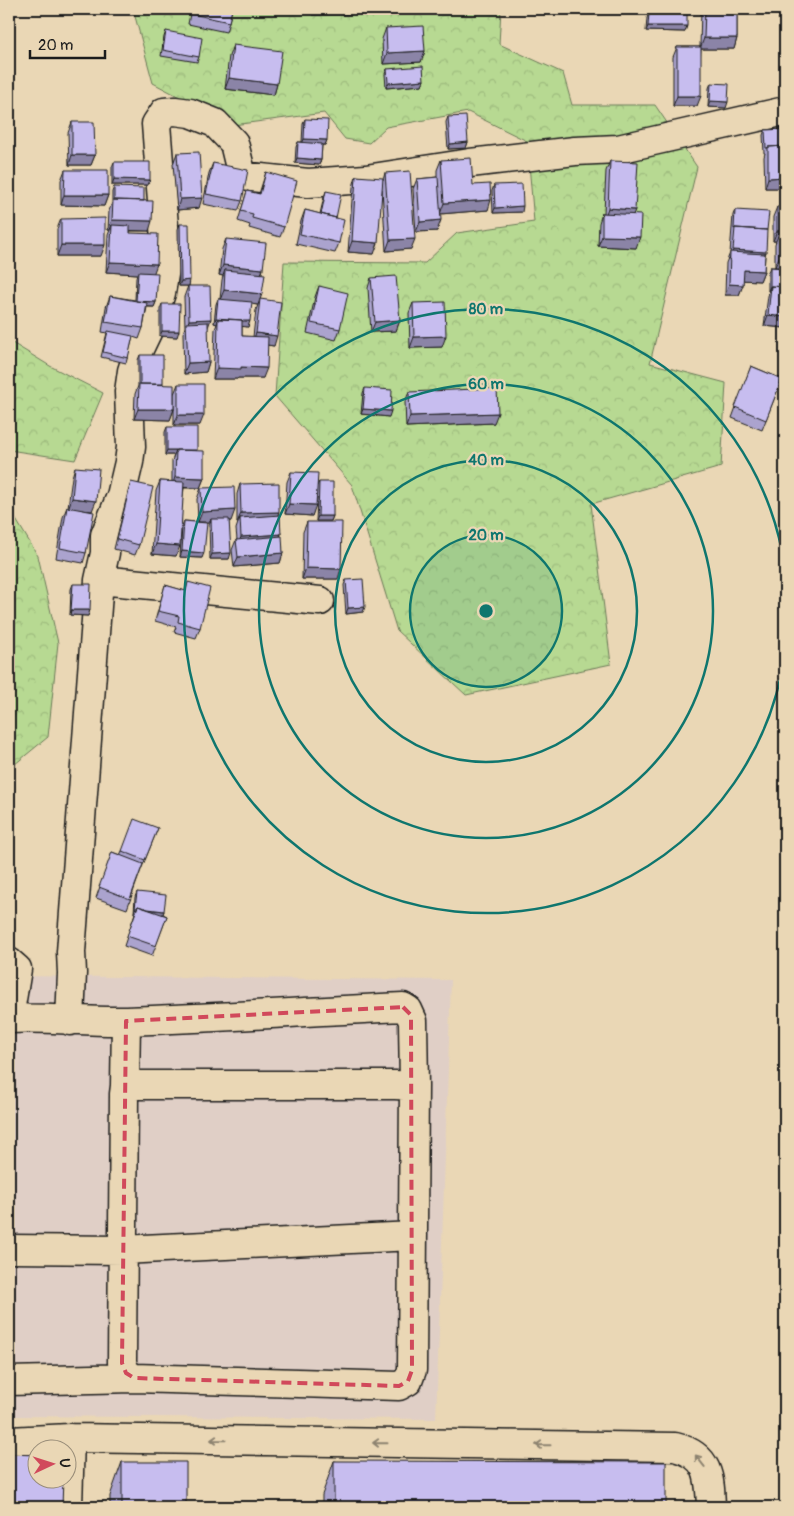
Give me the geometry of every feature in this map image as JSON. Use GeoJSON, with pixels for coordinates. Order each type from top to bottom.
{"type":"FeatureCollection","features":[{"type":"Feature","properties":{"kind":"street"},"geometry":{"type":"LineString","coordinates":[[70,1021],[71,952],[99,580],[105,553],[105,534],[121,496],[129,462],[131,447],[129,392],[132,370],[139,349],[151,324],[161,293],[165,268],[165,240],[156,124],[164,112],[190,113],[215,123],[234,143],[242,176],[308,183],[366,179],[470,163],[575,151],[618,149],[785,110]]}},
{"type":"Feature","properties":{"kind":"street"},"geometry":{"type":"LineString","coordinates":[[99,580],[320,601]]}},
{"type":"Feature","properties":{"kind":"street"},"geometry":{"type":"LineString","coordinates":[[9,962],[17,969],[9,1018],[126,1021],[403,1006],[408,1010],[413,1021],[414,1086],[412,1370],[408,1381],[399,1386],[134,1378],[9,1381]]}},
{"type":"Feature","properties":{"kind":"street"},"geometry":{"type":"LineString","coordinates":[[126,1021],[122,1363],[126,1373],[134,1378]]}},
{"type":"Feature","properties":{"kind":"street"},"geometry":{"type":"LineString","coordinates":[[126,1086],[414,1086]]}},
{"type":"Feature","properties":{"kind":"street"},"geometry":{"type":"LineString","coordinates":[[9,1249],[122,1250],[413,1236]]}},
{"type":"Feature","properties":{"kind":"street"},"geometry":{"type":"LineString","coordinates":[[78,1438],[675,1447],[687,1450],[698,1457],[706,1470],[710,1486],[711,1507]]}},
{"type":"Feature","properties":{"kind":"street"},"geometry":{"type":"LineString","coordinates":[[9,1441],[28,1440]]}},
{"type":"Feature","properties":{"kind":"street"},"geometry":{"type":"LineString","coordinates":[[68,1507],[69,1488]]}},
{"type":"Feature","properties":{"kind":"highlighted area"},"geometry":{"type":"Polygon","coordinates":[[[403,1007],[411,1015],[412,1370],[408,1381],[399,1386],[134,1378],[126,1373],[122,1363],[126,1021],[403,1007]]]}},
{"type":"Feature","properties":{"kind":"shaded area"},"geometry":{"type":"Polygon","coordinates":[[[9,976],[451,980],[436,1419],[9,1416],[9,976]]]}},
{"type":"Feature","properties":{"kind":"green space"},"geometry":{"type":"Polygon","coordinates":[[[133,9],[501,9],[499,44],[563,73],[572,105],[655,105],[697,167],[650,363],[726,383],[721,467],[591,504],[611,664],[466,695],[397,631],[352,485],[275,396],[284,262],[425,263],[457,233],[534,222],[527,141],[468,112],[386,127],[369,143],[345,139],[324,113],[233,125],[153,83],[133,9]]]}},
{"type":"Feature","properties":{"kind":"green space"},"geometry":{"type":"Polygon","coordinates":[[[9,341],[50,366],[103,393],[75,460],[9,450],[9,341]]]}},
{"type":"Feature","properties":{"kind":"green space"},"geometry":{"type":"Polygon","coordinates":[[[9,508],[38,556],[58,643],[48,737],[9,769],[9,508]]]}},
{"type":"Feature","properties":{"kind":"building"},"geometry":{"type":"Polygon","coordinates":[[[193,9],[232,9],[229,22],[192,14],[193,9]]]}},
{"type":"Feature","properties":{"kind":"building"},"geometry":{"type":"Polygon","coordinates":[[[361,9],[385,9],[385,11],[361,9]]]}},
{"type":"Feature","properties":{"kind":"building"},"geometry":{"type":"Polygon","coordinates":[[[705,9],[737,9],[737,38],[704,38],[705,9]]]}},
{"type":"Feature","properties":{"kind":"building"},"geometry":{"type":"Polygon","coordinates":[[[781,9],[785,9],[785,19],[781,19],[781,9]]]}},
{"type":"Feature","properties":{"kind":"building"},"geometry":{"type":"Polygon","coordinates":[[[649,13],[687,14],[687,26],[648,26],[649,13]]]}},
{"type":"Feature","properties":{"kind":"building"},"geometry":{"type":"Polygon","coordinates":[[[423,26],[425,51],[387,53],[386,28],[423,26]]]}},
{"type":"Feature","properties":{"kind":"building"},"geometry":{"type":"Polygon","coordinates":[[[166,31],[202,38],[199,57],[163,50],[166,31]]]}},
{"type":"Feature","properties":{"kind":"building"},"geometry":{"type":"Polygon","coordinates":[[[233,45],[282,51],[277,84],[229,78],[233,45]]]}},
{"type":"Feature","properties":{"kind":"building"},"geometry":{"type":"Polygon","coordinates":[[[677,47],[701,47],[701,96],[677,96],[677,47]]]}},
{"type":"Feature","properties":{"kind":"building"},"geometry":{"type":"Polygon","coordinates":[[[423,66],[424,80],[388,83],[387,69],[423,66]]]}},
{"type":"Feature","properties":{"kind":"building"},"geometry":{"type":"Polygon","coordinates":[[[711,83],[729,84],[728,102],[710,101],[711,83]]]}},
{"type":"Feature","properties":{"kind":"building"},"geometry":{"type":"Polygon","coordinates":[[[466,116],[468,142],[450,144],[448,117],[466,116]]]}},
{"type":"Feature","properties":{"kind":"building"},"geometry":{"type":"Polygon","coordinates":[[[305,119],[328,120],[327,140],[304,139],[305,119]]]}},
{"type":"Feature","properties":{"kind":"building"},"geometry":{"type":"Polygon","coordinates":[[[72,122],[94,122],[95,155],[72,155],[72,122]]]}},
{"type":"Feature","properties":{"kind":"building"},"geometry":{"type":"Polygon","coordinates":[[[785,129],[785,146],[766,148],[765,130],[785,129]]]}},
{"type":"Feature","properties":{"kind":"building"},"geometry":{"type":"Polygon","coordinates":[[[298,142],[322,144],[321,160],[297,158],[298,142]]]}},
{"type":"Feature","properties":{"kind":"building"},"geometry":{"type":"Polygon","coordinates":[[[785,146],[785,177],[768,178],[768,147],[785,146]]]}},
{"type":"Feature","properties":{"kind":"building"},"geometry":{"type":"Polygon","coordinates":[[[199,152],[202,198],[180,199],[177,153],[199,152]]]}},
{"type":"Feature","properties":{"kind":"building"},"geometry":{"type":"Polygon","coordinates":[[[471,158],[473,185],[490,184],[491,200],[444,203],[441,160],[471,158]]]}},
{"type":"Feature","properties":{"kind":"building"},"geometry":{"type":"Polygon","coordinates":[[[610,161],[638,162],[635,210],[608,208],[610,161]]]}},
{"type":"Feature","properties":{"kind":"building"},"geometry":{"type":"Polygon","coordinates":[[[114,162],[150,162],[150,180],[114,179],[114,162]]]}},
{"type":"Feature","properties":{"kind":"building"},"geometry":{"type":"Polygon","coordinates":[[[213,163],[248,170],[242,201],[206,194],[213,163]]]}},
{"type":"Feature","properties":{"kind":"building"},"geometry":{"type":"Polygon","coordinates":[[[65,170],[108,170],[108,195],[64,195],[65,170]]]}},
{"type":"Feature","properties":{"kind":"building"},"geometry":{"type":"Polygon","coordinates":[[[410,171],[415,239],[390,240],[385,173],[410,171]]]}},
{"type":"Feature","properties":{"kind":"building"},"geometry":{"type":"Polygon","coordinates":[[[266,172],[297,181],[284,227],[252,218],[253,214],[241,211],[247,191],[260,194],[266,172]]]}},
{"type":"Feature","properties":{"kind":"building"},"geometry":{"type":"Polygon","coordinates":[[[356,176],[383,178],[378,243],[352,241],[356,176]]]}},
{"type":"Feature","properties":{"kind":"building"},"geometry":{"type":"Polygon","coordinates":[[[438,177],[441,220],[420,222],[417,179],[438,177]]]}},
{"type":"Feature","properties":{"kind":"building"},"geometry":{"type":"Polygon","coordinates":[[[522,184],[523,206],[495,208],[494,185],[522,184]]]}},
{"type":"Feature","properties":{"kind":"building"},"geometry":{"type":"Polygon","coordinates":[[[114,187],[144,188],[144,201],[114,200],[114,187]]]}},
{"type":"Feature","properties":{"kind":"building"},"geometry":{"type":"Polygon","coordinates":[[[326,191],[341,194],[336,218],[321,214],[326,191]]]}},
{"type":"Feature","properties":{"kind":"building"},"geometry":{"type":"Polygon","coordinates":[[[113,200],[153,201],[152,221],[112,220],[113,200]]]}},
{"type":"Feature","properties":{"kind":"building"},"geometry":{"type":"Polygon","coordinates":[[[777,207],[785,207],[785,230],[777,231],[777,207]]]}},
{"type":"Feature","properties":{"kind":"building"},"geometry":{"type":"Polygon","coordinates":[[[305,210],[344,220],[339,243],[300,234],[305,210]]]}},
{"type":"Feature","properties":{"kind":"building"},"geometry":{"type":"Polygon","coordinates":[[[735,210],[769,212],[767,230],[734,229],[735,210]]]}},
{"type":"Feature","properties":{"kind":"building"},"geometry":{"type":"Polygon","coordinates":[[[602,213],[641,215],[640,237],[602,236],[602,213]]]}},
{"type":"Feature","properties":{"kind":"building"},"geometry":{"type":"Polygon","coordinates":[[[105,218],[105,245],[61,245],[61,219],[105,218]]]}},
{"type":"Feature","properties":{"kind":"building"},"geometry":{"type":"Polygon","coordinates":[[[180,224],[189,224],[190,280],[181,281],[180,224]]]}},
{"type":"Feature","properties":{"kind":"building"},"geometry":{"type":"Polygon","coordinates":[[[112,225],[130,226],[130,233],[158,234],[157,264],[110,262],[112,225]]]}},
{"type":"Feature","properties":{"kind":"building"},"geometry":{"type":"Polygon","coordinates":[[[735,228],[767,230],[766,252],[733,250],[735,228]]]}},
{"type":"Feature","properties":{"kind":"building"},"geometry":{"type":"Polygon","coordinates":[[[779,233],[785,233],[785,257],[779,257],[779,233]]]}},
{"type":"Feature","properties":{"kind":"building"},"geometry":{"type":"Polygon","coordinates":[[[226,239],[266,243],[263,269],[223,265],[226,239]]]}},
{"type":"Feature","properties":{"kind":"building"},"geometry":{"type":"Polygon","coordinates":[[[730,252],[765,254],[764,271],[744,270],[743,285],[729,284],[730,252]]]}},
{"type":"Feature","properties":{"kind":"building"},"geometry":{"type":"Polygon","coordinates":[[[770,267],[785,268],[785,287],[770,286],[770,267]]]}},
{"type":"Feature","properties":{"kind":"building"},"geometry":{"type":"Polygon","coordinates":[[[225,270],[265,274],[262,294],[224,290],[225,270]]]}},
{"type":"Feature","properties":{"kind":"building"},"geometry":{"type":"Polygon","coordinates":[[[138,272],[158,273],[156,302],[136,301],[138,272]]]}},
{"type":"Feature","properties":{"kind":"building"},"geometry":{"type":"Polygon","coordinates":[[[396,276],[400,320],[375,322],[371,278],[396,276]]]}},
{"type":"Feature","properties":{"kind":"building"},"geometry":{"type":"Polygon","coordinates":[[[188,286],[210,286],[211,319],[189,320],[188,286]]]}},
{"type":"Feature","properties":{"kind":"building"},"geometry":{"type":"Polygon","coordinates":[[[319,286],[348,293],[340,329],[311,323],[319,286]]]}},
{"type":"Feature","properties":{"kind":"building"},"geometry":{"type":"Polygon","coordinates":[[[771,286],[785,287],[785,317],[768,315],[771,286]]]}},
{"type":"Feature","properties":{"kind":"building"},"geometry":{"type":"Polygon","coordinates":[[[110,296],[147,303],[143,328],[105,322],[110,296]]]}},
{"type":"Feature","properties":{"kind":"building"},"geometry":{"type":"Polygon","coordinates":[[[218,299],[252,302],[250,321],[216,318],[218,299]]]}},
{"type":"Feature","properties":{"kind":"building"},"geometry":{"type":"Polygon","coordinates":[[[260,299],[281,302],[277,336],[256,333],[260,299]]]}},
{"type":"Feature","properties":{"kind":"building"},"geometry":{"type":"Polygon","coordinates":[[[445,302],[446,336],[414,337],[413,303],[445,302]]]}},
{"type":"Feature","properties":{"kind":"building"},"geometry":{"type":"Polygon","coordinates":[[[162,304],[180,304],[179,331],[162,331],[162,304]]]}},
{"type":"Feature","properties":{"kind":"building"},"geometry":{"type":"Polygon","coordinates":[[[218,319],[242,320],[242,336],[268,337],[267,368],[217,368],[218,319]]]}},
{"type":"Feature","properties":{"kind":"building"},"geometry":{"type":"Polygon","coordinates":[[[208,322],[209,362],[188,363],[186,323],[208,322]]]}},
{"type":"Feature","properties":{"kind":"building"},"geometry":{"type":"Polygon","coordinates":[[[108,331],[133,336],[128,358],[103,352],[108,331]]]}},
{"type":"Feature","properties":{"kind":"building"},"geometry":{"type":"Polygon","coordinates":[[[140,355],[163,355],[163,384],[140,384],[140,355]]]}},
{"type":"Feature","properties":{"kind":"building"},"geometry":{"type":"Polygon","coordinates":[[[751,366],[782,379],[766,420],[735,407],[751,366]]]}},
{"type":"Feature","properties":{"kind":"building"},"geometry":{"type":"Polygon","coordinates":[[[139,384],[174,385],[174,409],[138,409],[139,384]]]}},
{"type":"Feature","properties":{"kind":"building"},"geometry":{"type":"Polygon","coordinates":[[[178,384],[204,384],[204,415],[178,415],[178,384]]]}},
{"type":"Feature","properties":{"kind":"building"},"geometry":{"type":"Polygon","coordinates":[[[365,388],[392,390],[391,411],[363,409],[365,388]]]}},
{"type":"Feature","properties":{"kind":"building"},"geometry":{"type":"Polygon","coordinates":[[[497,388],[498,413],[410,416],[409,392],[497,388]]]}},
{"type":"Feature","properties":{"kind":"building"},"geometry":{"type":"Polygon","coordinates":[[[167,427],[197,427],[197,450],[167,450],[167,427]]]}},
{"type":"Feature","properties":{"kind":"building"},"geometry":{"type":"Polygon","coordinates":[[[176,450],[204,451],[204,478],[175,477],[176,450]]]}},
{"type":"Feature","properties":{"kind":"building"},"geometry":{"type":"Polygon","coordinates":[[[75,467],[99,469],[96,501],[72,498],[75,467]]]}},
{"type":"Feature","properties":{"kind":"building"},"geometry":{"type":"Polygon","coordinates":[[[291,472],[318,473],[316,505],[289,504],[291,472]]]}},
{"type":"Feature","properties":{"kind":"building"},"geometry":{"type":"Polygon","coordinates":[[[160,481],[184,482],[180,546],[156,544],[160,481]]]}},
{"type":"Feature","properties":{"kind":"building"},"geometry":{"type":"Polygon","coordinates":[[[131,482],[153,487],[139,545],[117,539],[131,482]]]}},
{"type":"Feature","properties":{"kind":"building"},"geometry":{"type":"Polygon","coordinates":[[[319,482],[333,482],[333,516],[318,516],[319,482]]]}},
{"type":"Feature","properties":{"kind":"building"},"geometry":{"type":"Polygon","coordinates":[[[279,483],[279,512],[241,513],[240,484],[279,483]]]}},
{"type":"Feature","properties":{"kind":"building"},"geometry":{"type":"Polygon","coordinates":[[[234,487],[235,510],[202,512],[201,488],[234,487]]]}},
{"type":"Feature","properties":{"kind":"building"},"geometry":{"type":"Polygon","coordinates":[[[67,507],[94,512],[86,553],[60,548],[67,507]]]}},
{"type":"Feature","properties":{"kind":"building"},"geometry":{"type":"Polygon","coordinates":[[[280,515],[281,534],[241,537],[240,518],[280,515]]]}},
{"type":"Feature","properties":{"kind":"building"},"geometry":{"type":"Polygon","coordinates":[[[211,519],[229,519],[231,553],[212,554],[211,519]]]}},
{"type":"Feature","properties":{"kind":"building"},"geometry":{"type":"Polygon","coordinates":[[[184,521],[207,523],[204,553],[182,551],[184,521]]]}},
{"type":"Feature","properties":{"kind":"building"},"geometry":{"type":"Polygon","coordinates":[[[307,522],[342,522],[341,569],[306,568],[307,522]]]}},
{"type":"Feature","properties":{"kind":"building"},"geometry":{"type":"Polygon","coordinates":[[[282,536],[283,553],[238,557],[236,540],[282,536]]]}},
{"type":"Feature","properties":{"kind":"building"},"geometry":{"type":"Polygon","coordinates":[[[363,579],[365,607],[348,608],[346,580],[363,579]]]}},
{"type":"Feature","properties":{"kind":"building"},"geometry":{"type":"Polygon","coordinates":[[[188,582],[210,588],[200,628],[178,622],[179,616],[158,611],[165,585],[186,591],[188,582]]]}},
{"type":"Feature","properties":{"kind":"building"},"geometry":{"type":"Polygon","coordinates":[[[73,584],[91,584],[90,610],[71,610],[73,584]]]}},
{"type":"Feature","properties":{"kind":"building"},"geometry":{"type":"Polygon","coordinates":[[[134,819],[158,828],[145,860],[122,851],[134,819]]]}},
{"type":"Feature","properties":{"kind":"building"},"geometry":{"type":"Polygon","coordinates":[[[112,852],[143,864],[130,899],[99,887],[112,852]]]}},
{"type":"Feature","properties":{"kind":"building"},"geometry":{"type":"Polygon","coordinates":[[[137,892],[166,895],[164,911],[138,906],[135,908],[137,892]]]}},
{"type":"Feature","properties":{"kind":"building"},"geometry":{"type":"Polygon","coordinates":[[[138,906],[167,916],[156,946],[127,936],[138,906]]]}},
{"type":"Feature","properties":{"kind":"building"},"geometry":{"type":"Polygon","coordinates":[[[9,1454],[28,1455],[28,1488],[63,1488],[62,1507],[9,1507],[9,1454]]]}},
{"type":"Feature","properties":{"kind":"building"},"geometry":{"type":"Polygon","coordinates":[[[334,1461],[666,1462],[666,1507],[334,1507],[334,1461]]]}},
{"type":"Feature","properties":{"kind":"building"},"geometry":{"type":"Polygon","coordinates":[[[122,1462],[186,1462],[186,1507],[122,1507],[122,1462]]]}}]}
